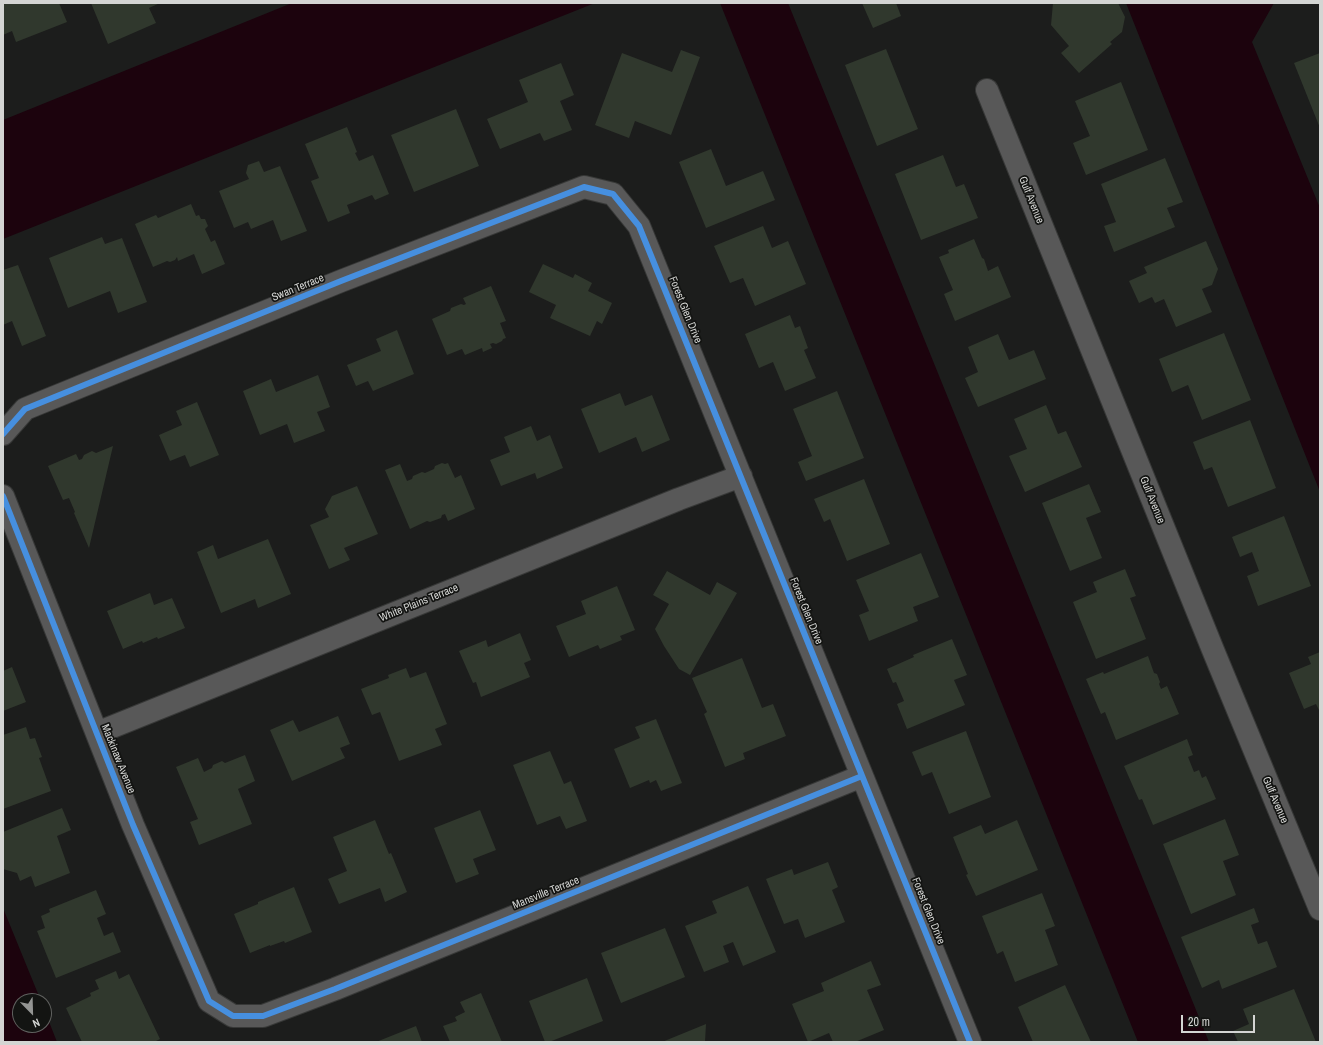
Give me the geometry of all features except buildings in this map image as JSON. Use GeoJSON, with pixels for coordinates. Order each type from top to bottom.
{"type":"FeatureCollection","features":[{"type":"Feature","properties":{"kind":"street","name":"Gulf Avenue"},"geometry":{"type":"LineString","coordinates":[[987,90],[1212,650],[1320,910]]}},
{"type":"Feature","properties":{"kind":"street","name":"Swan Terrace"},"geometry":{"type":"LineString","coordinates":[[3,434],[25,409],[341,281],[584,188],[613,194]]}},
{"type":"Feature","properties":{"kind":"street","name":"Forest Glen Drive"},"geometry":{"type":"LineString","coordinates":[[613,194],[640,226],[970,1042]]}},
{"type":"Feature","properties":{"kind":"street","name":"White Plains Terrace"},"geometry":{"type":"LineString","coordinates":[[97,733],[679,499],[741,476]]}},
{"type":"Feature","properties":{"kind":"street","name":"Mackinaw Avenue"},"geometry":{"type":"LineString","coordinates":[[3,496],[133,825],[209,1000],[234,1016]]}},
{"type":"Feature","properties":{"kind":"street","name":"Mansville Terrace"},"geometry":{"type":"LineString","coordinates":[[234,1016],[263,1016],[335,989],[862,776]]}},
{"type":"Feature","properties":{"kind":"shaded area"},"geometry":{"type":"Polygon","coordinates":[[[292,3],[595,3],[3,239],[3,120],[292,3]]]}},
{"type":"Feature","properties":{"kind":"shaded area"},"geometry":{"type":"Polygon","coordinates":[[[720,3],[788,3],[1209,1042],[1138,1042],[720,3]]]}},
{"type":"Feature","properties":{"kind":"shaded area"},"geometry":{"type":"Polygon","coordinates":[[[1126,3],[1274,3],[1252,42],[1320,208],[1320,492],[1126,3]]]}},
{"type":"Feature","properties":{"kind":"shaded area"},"geometry":{"type":"Polygon","coordinates":[[[3,908],[38,993],[12,993],[12,1033],[52,1033],[52,1029],[57,1042],[3,1042],[3,908]]]}},
{"type":"Feature","properties":{"kind":"cycle path"},"geometry":{"type":"LineString","coordinates":[[3,434],[25,409],[341,281],[584,187],[613,194],[639,226],[970,1042]]}},
{"type":"Feature","properties":{"kind":"cycle path"},"geometry":{"type":"LineString","coordinates":[[3,496],[133,825],[209,1001],[233,1016],[263,1016],[335,989],[862,776]]}}]}
